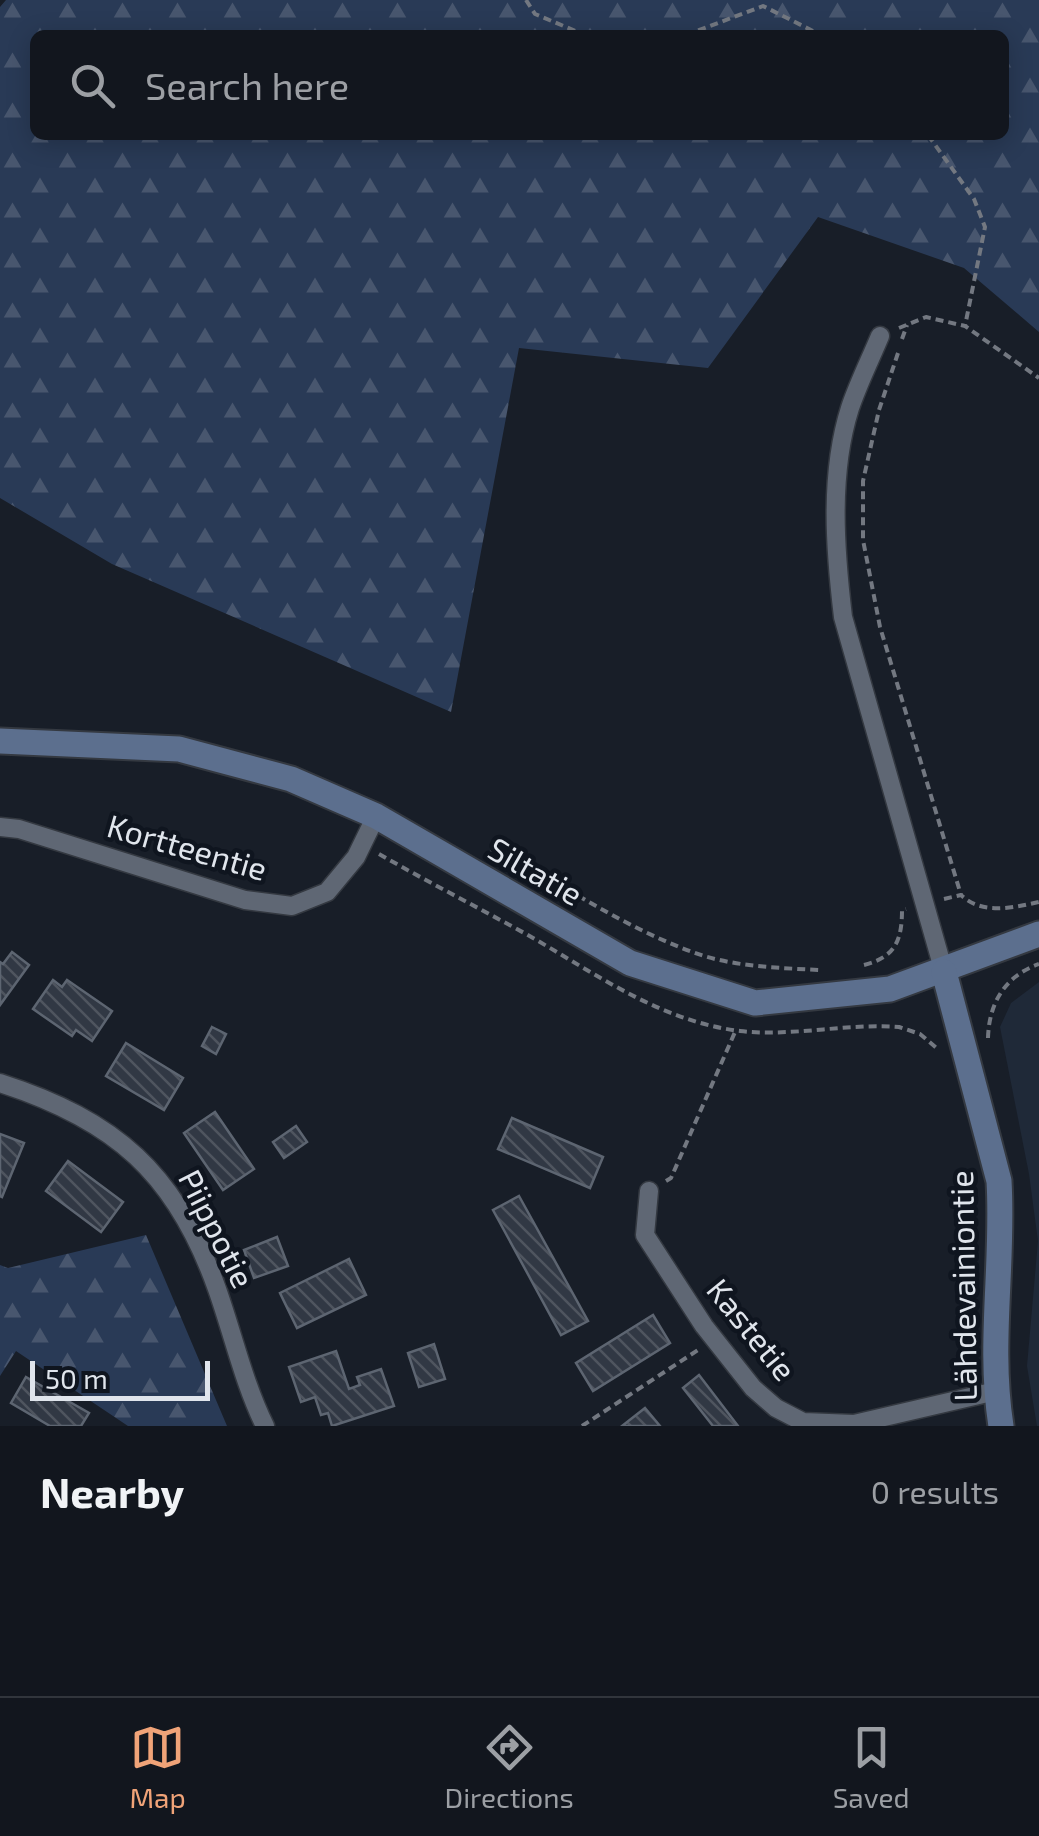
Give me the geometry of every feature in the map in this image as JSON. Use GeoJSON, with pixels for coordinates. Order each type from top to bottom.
{"type":"FeatureCollection","features":[{"type":"Feature","properties":{"kind":"main road","name":"Siltatie"},"geometry":{"type":"LineString","coordinates":[[0,741],[179,749],[291,779],[376,816],[630,963],[755,1002],[890,990],[1039,934]]}},
{"type":"Feature","properties":{"kind":"main road","name":"Lähdevainiontie"},"geometry":{"type":"LineString","coordinates":[[944,972],[999,1181],[1001,1213],[994,1334],[1001,1426]]}},
{"type":"Feature","properties":{"kind":"street"},"geometry":{"type":"LineString","coordinates":[[880,336],[850,410],[838,460],[836,559],[843,617],[944,972]]}},
{"type":"Feature","properties":{"kind":"street","name":"Kortteentie"},"geometry":{"type":"LineString","coordinates":[[0,827],[19,828],[244,900],[292,906],[327,892],[356,857],[376,816]]}},
{"type":"Feature","properties":{"kind":"street","name":"Piippotie"},"geometry":{"type":"LineString","coordinates":[[0,1083],[46,1098],[120,1139],[159,1177],[216,1283],[266,1426]]}},
{"type":"Feature","properties":{"kind":"street","name":"Kastetie"},"geometry":{"type":"LineString","coordinates":[[649,1192],[645,1235],[752,1388],[776,1408],[803,1422],[854,1424],[996,1391]]}},
{"type":"Feature","properties":{"kind":"path"},"geometry":{"type":"LineString","coordinates":[[526,0],[535,14],[573,30]]}},
{"type":"Feature","properties":{"kind":"path"},"geometry":{"type":"LineString","coordinates":[[699,30],[763,6],[812,30]]}},
{"type":"Feature","properties":{"kind":"path"},"geometry":{"type":"LineString","coordinates":[[932,140],[974,199],[985,227],[966,326]]}},
{"type":"Feature","properties":{"kind":"path"},"geometry":{"type":"LineString","coordinates":[[880,336],[926,317],[966,326],[1039,378]]}},
{"type":"Feature","properties":{"kind":"path"},"geometry":{"type":"LineString","coordinates":[[907,325],[863,481],[864,540],[880,627],[961,895],[971,904],[986,908],[1039,902]]}},
{"type":"Feature","properties":{"kind":"path"},"geometry":{"type":"LineString","coordinates":[[460,867],[498,849],[608,912],[706,956],[742,964],[826,970]]}},
{"type":"Feature","properties":{"kind":"path"},"geometry":{"type":"LineString","coordinates":[[859,966],[892,954],[900,941],[902,910],[961,895]]}},
{"type":"Feature","properties":{"kind":"path"},"geometry":{"type":"LineString","coordinates":[[649,1192],[671,1178],[736,1030]]}},
{"type":"Feature","properties":{"kind":"path"},"geometry":{"type":"LineString","coordinates":[[582,1426],[715,1339]]}},
{"type":"Feature","properties":{"kind":"path"},"geometry":{"type":"LineString","coordinates":[[961,1399],[961,1377],[976,1345]]}},
{"type":"Feature","properties":{"kind":"shaded area"},"geometry":{"type":"Polygon","coordinates":[[[1039,982],[1039,1426],[1037,1426],[1027,1366],[1038,1241],[1000,1027],[1011,1003],[1039,982]]]}},
{"type":"Feature","properties":{"kind":"green space"},"geometry":{"type":"Polygon","coordinates":[[[6,0],[1039,0],[1039,332],[964,268],[818,217],[708,368],[519,348],[451,712],[112,564],[0,498],[0,7],[6,0]]]}},
{"type":"Feature","properties":{"kind":"green space"},"geometry":{"type":"Polygon","coordinates":[[[146,1235],[227,1426],[128,1426],[16,1351],[0,1376],[0,1265],[8,1268],[146,1235]]]}},
{"type":"Feature","properties":{"kind":"building"},"geometry":{"type":"Polygon","coordinates":[[[12,952],[29,965],[0,1005],[0,962],[3,964],[12,952]]]}},
{"type":"Feature","properties":{"kind":"building"},"geometry":{"type":"Polygon","coordinates":[[[53,980],[62,987],[67,980],[112,1011],[92,1041],[76,1030],[72,1036],[33,1009],[53,980]]]}},
{"type":"Feature","properties":{"kind":"building"},"geometry":{"type":"Polygon","coordinates":[[[212,1027],[226,1034],[216,1054],[202,1046],[212,1027]]]}},
{"type":"Feature","properties":{"kind":"building"},"geometry":{"type":"Polygon","coordinates":[[[126,1043],[183,1078],[164,1110],[106,1076],[126,1043]]]}},
{"type":"Feature","properties":{"kind":"building"},"geometry":{"type":"Polygon","coordinates":[[[215,1112],[254,1169],[223,1190],[184,1133],[215,1112]]]}},
{"type":"Feature","properties":{"kind":"building"},"geometry":{"type":"Polygon","coordinates":[[[512,1118],[603,1157],[590,1188],[498,1149],[512,1118]]]}},
{"type":"Feature","properties":{"kind":"building"},"geometry":{"type":"Polygon","coordinates":[[[296,1126],[307,1142],[284,1158],[273,1142],[296,1126]]]}},
{"type":"Feature","properties":{"kind":"building"},"geometry":{"type":"Polygon","coordinates":[[[0,1134],[24,1143],[2,1197],[0,1196],[0,1134]]]}},
{"type":"Feature","properties":{"kind":"building"},"geometry":{"type":"Polygon","coordinates":[[[68,1161],[123,1202],[101,1232],[46,1191],[68,1161]]]}},
{"type":"Feature","properties":{"kind":"building"},"geometry":{"type":"Polygon","coordinates":[[[519,1196],[588,1321],[561,1335],[493,1210],[519,1196]]]}},
{"type":"Feature","properties":{"kind":"building"},"geometry":{"type":"Polygon","coordinates":[[[277,1237],[288,1266],[254,1278],[244,1250],[277,1237]]]}},
{"type":"Feature","properties":{"kind":"building"},"geometry":{"type":"Polygon","coordinates":[[[349,1259],[366,1295],[297,1328],[280,1293],[349,1259]]]}},
{"type":"Feature","properties":{"kind":"building"},"geometry":{"type":"Polygon","coordinates":[[[653,1315],[670,1343],[593,1391],[576,1363],[653,1315]]]}},
{"type":"Feature","properties":{"kind":"building"},"geometry":{"type":"Polygon","coordinates":[[[434,1344],[445,1379],[419,1387],[408,1353],[434,1344]]]}},
{"type":"Feature","properties":{"kind":"building"},"geometry":{"type":"Polygon","coordinates":[[[336,1351],[349,1389],[360,1385],[357,1377],[381,1369],[394,1406],[332,1426],[328,1413],[321,1415],[315,1397],[301,1402],[289,1367],[336,1351]]]}},
{"type":"Feature","properties":{"kind":"building"},"geometry":{"type":"Polygon","coordinates":[[[699,1375],[738,1426],[713,1426],[683,1388],[699,1375]]]}},
{"type":"Feature","properties":{"kind":"building"},"geometry":{"type":"Polygon","coordinates":[[[26,1377],[89,1413],[81,1426],[50,1426],[11,1403],[26,1377]]]}},
{"type":"Feature","properties":{"kind":"building"},"geometry":{"type":"Polygon","coordinates":[[[645,1408],[660,1426],[622,1426],[645,1408]]]}}]}
